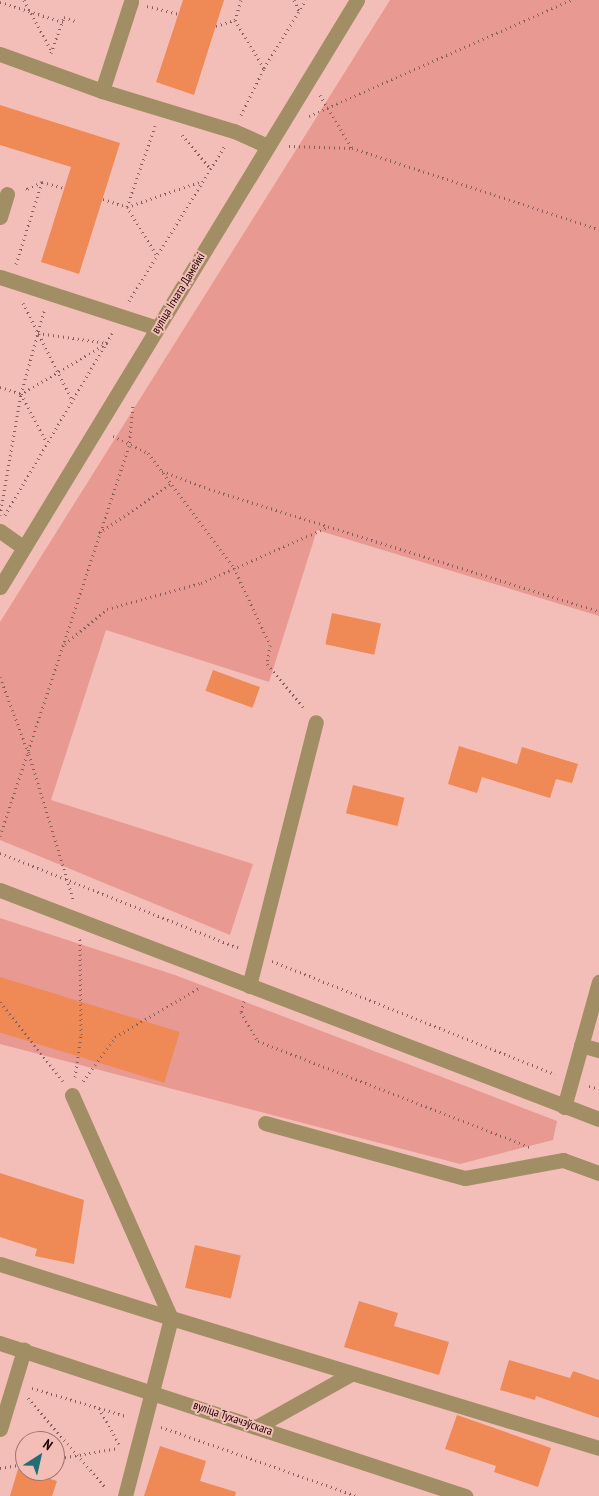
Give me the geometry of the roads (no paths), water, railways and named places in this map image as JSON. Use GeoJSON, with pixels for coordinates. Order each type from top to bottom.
{"type":"FeatureCollection","features":[{"type":"Feature","properties":{"kind":"street","name":"вуліца Ігната Дамейкі"},"geometry":{"type":"LineString","coordinates":[[0,587],[357,0]]}},
{"type":"Feature","properties":{"kind":"street"},"geometry":{"type":"LineString","coordinates":[[102,91],[131,2]]}},
{"type":"Feature","properties":{"kind":"street"},"geometry":{"type":"LineString","coordinates":[[0,54],[102,91],[158,115],[271,141]]}},
{"type":"Feature","properties":{"kind":"street"},"geometry":{"type":"LineString","coordinates":[[0,217],[13,190]]}},
{"type":"Feature","properties":{"kind":"street"},"geometry":{"type":"LineString","coordinates":[[9,276],[49,293],[157,328]]}},
{"type":"Feature","properties":{"kind":"street"},"geometry":{"type":"LineString","coordinates":[[0,531],[23,547]]}},
{"type":"Feature","properties":{"kind":"street"},"geometry":{"type":"LineString","coordinates":[[249,986],[316,722]]}},
{"type":"Feature","properties":{"kind":"street"},"geometry":{"type":"LineString","coordinates":[[0,890],[599,1119]]}},
{"type":"Feature","properties":{"kind":"street"},"geometry":{"type":"LineString","coordinates":[[564,1107],[599,982]]}},
{"type":"Feature","properties":{"kind":"street"},"geometry":{"type":"LineString","coordinates":[[581,1044],[599,1050]]}},
{"type":"Feature","properties":{"kind":"street"},"geometry":{"type":"LineString","coordinates":[[72,1095],[171,1318],[125,1496]]}},
{"type":"Feature","properties":{"kind":"street"},"geometry":{"type":"LineString","coordinates":[[265,1123],[465,1178],[563,1160],[599,1173]]}},
{"type":"Feature","properties":{"kind":"street"},"geometry":{"type":"LineString","coordinates":[[0,1264],[351,1374],[599,1448]]}},
{"type":"Feature","properties":{"kind":"street","name":"вуліца Тухачэўскага"},"geometry":{"type":"LineString","coordinates":[[0,1343],[153,1391],[466,1496]]}},
{"type":"Feature","properties":{"kind":"street"},"geometry":{"type":"LineString","coordinates":[[0,1429],[24,1350]]}},
{"type":"Feature","properties":{"kind":"street"},"geometry":{"type":"LineString","coordinates":[[258,1426],[351,1374]]}}]}
